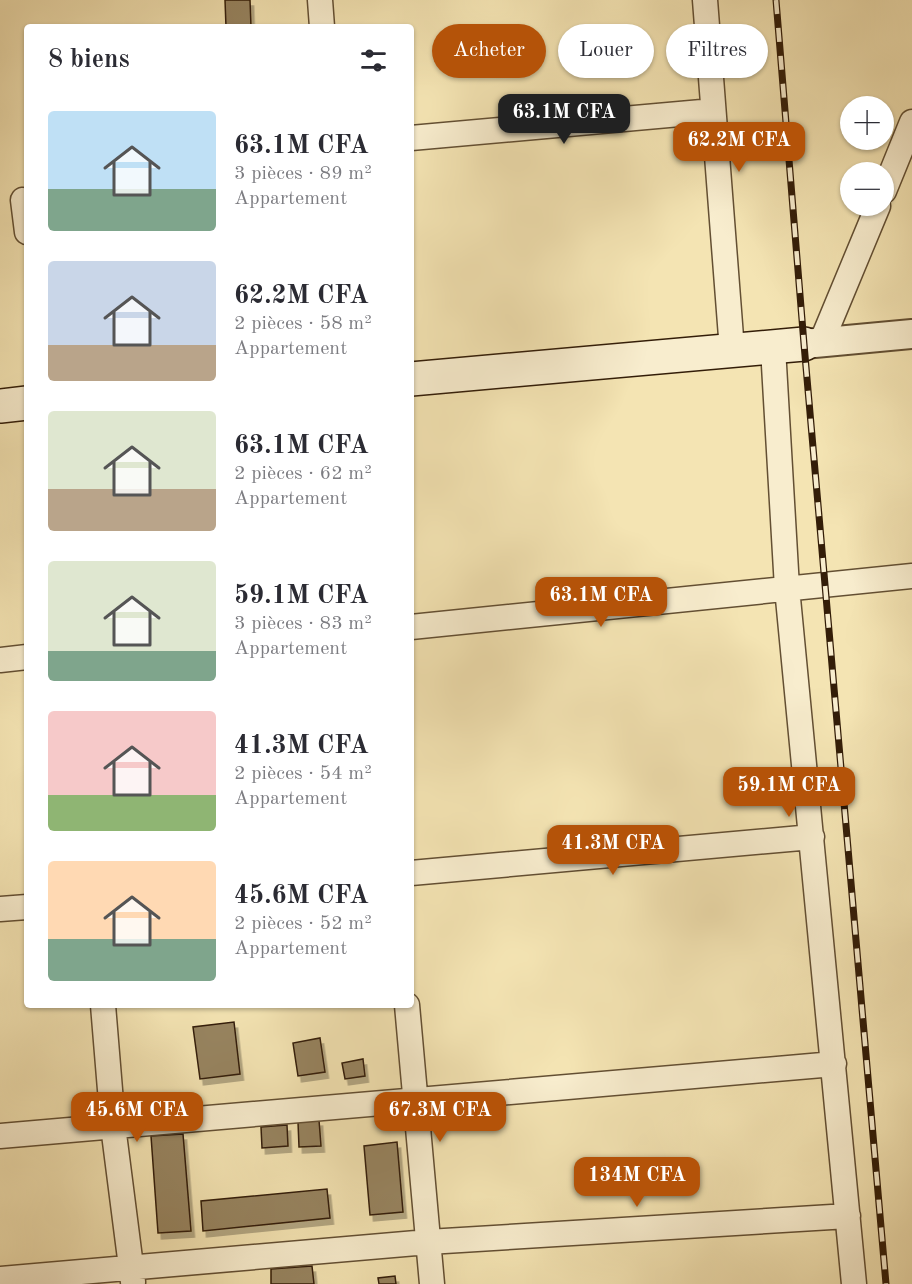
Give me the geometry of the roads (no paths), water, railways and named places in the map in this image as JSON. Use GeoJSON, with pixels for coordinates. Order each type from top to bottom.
{"type":"FeatureCollection","features":[{"type":"Feature","properties":{"kind":"main road"},"geometry":{"type":"LineString","coordinates":[[414,379],[799,345]]}},
{"type":"Feature","properties":{"kind":"main road"},"geometry":{"type":"LineString","coordinates":[[0,406],[24,403]]}},
{"type":"Feature","properties":{"kind":"street"},"geometry":{"type":"LineString","coordinates":[[320,0],[322,24]]}},
{"type":"Feature","properties":{"kind":"street"},"geometry":{"type":"LineString","coordinates":[[705,0],[732,350]]}},
{"type":"Feature","properties":{"kind":"street"},"geometry":{"type":"LineString","coordinates":[[414,138],[713,111]]}},
{"type":"Feature","properties":{"kind":"street"},"geometry":{"type":"LineString","coordinates":[[894,166],[912,122]]}},
{"type":"Feature","properties":{"kind":"street"},"geometry":{"type":"LineString","coordinates":[[16,200],[24,223]]}},
{"type":"Feature","properties":{"kind":"street"},"geometry":{"type":"LineString","coordinates":[[854,1284],[787,588],[799,345],[872,216]]}},
{"type":"Feature","properties":{"kind":"street"},"geometry":{"type":"LineString","coordinates":[[799,345],[912,334]]}},
{"type":"Feature","properties":{"kind":"street"},"geometry":{"type":"LineString","coordinates":[[414,627],[912,576]]}},
{"type":"Feature","properties":{"kind":"street"},"geometry":{"type":"LineString","coordinates":[[0,660],[24,657]]}},
{"type":"Feature","properties":{"kind":"street"},"geometry":{"type":"LineString","coordinates":[[414,873],[812,837]]}},
{"type":"Feature","properties":{"kind":"street"},"geometry":{"type":"LineString","coordinates":[[0,909],[24,907]]}},
{"type":"Feature","properties":{"kind":"street"},"geometry":{"type":"LineString","coordinates":[[103,1008],[113,1126],[133,1276]]}},
{"type":"Feature","properties":{"kind":"street"},"geometry":{"type":"LineString","coordinates":[[407,1008],[432,1284]]}},
{"type":"Feature","properties":{"kind":"street"},"geometry":{"type":"LineString","coordinates":[[0,1136],[834,1064]]}},
{"type":"Feature","properties":{"kind":"street"},"geometry":{"type":"LineString","coordinates":[[0,1279],[133,1276],[428,1242],[848,1216]]}},
{"type":"Feature","properties":{"kind":"railway"},"geometry":{"type":"LineString","coordinates":[[776,0],[886,1284]]}}]}
